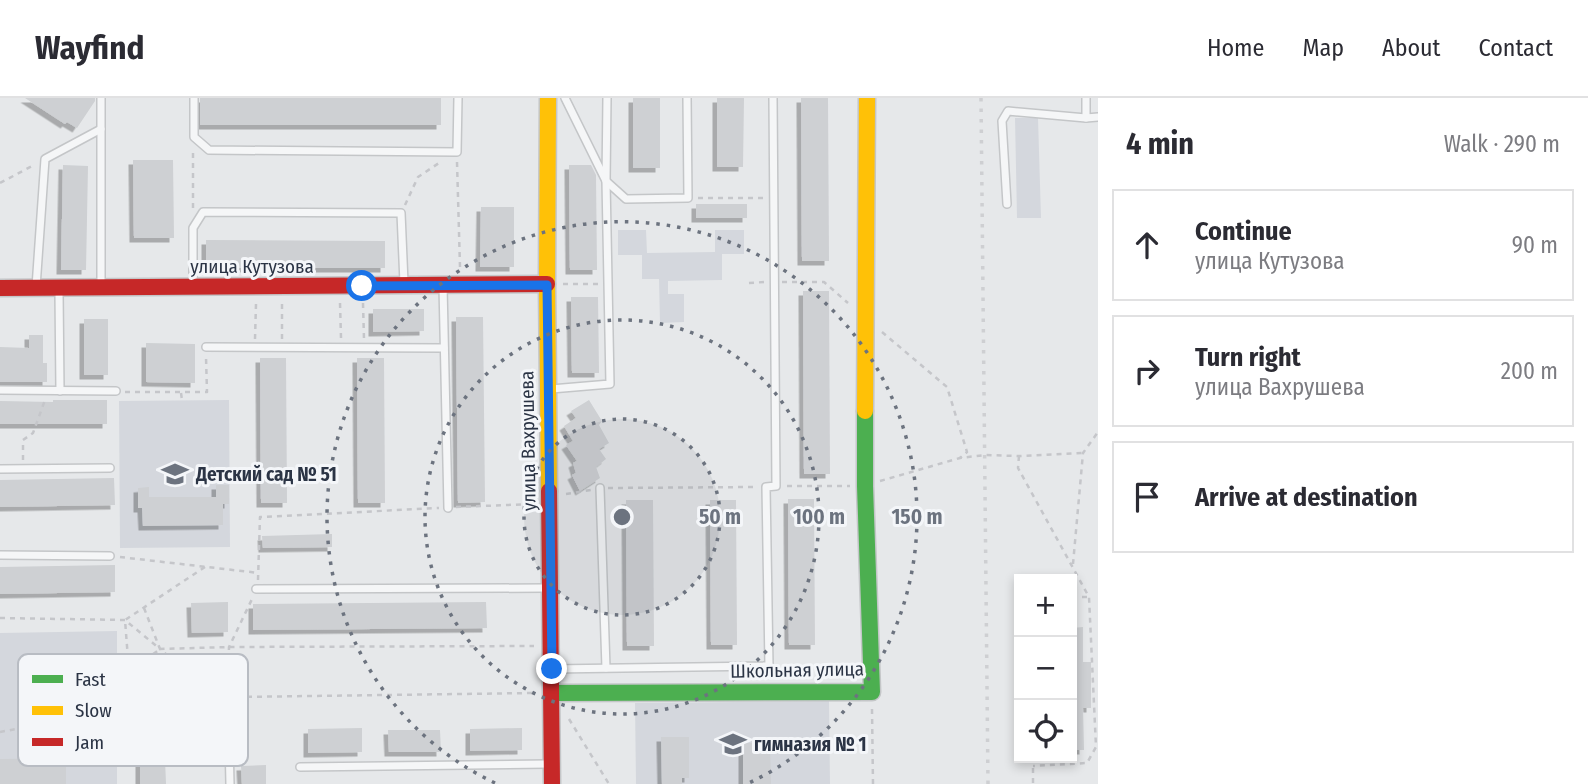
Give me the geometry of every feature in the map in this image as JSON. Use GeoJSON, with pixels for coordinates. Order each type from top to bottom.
{"type":"FeatureCollection","features":[{"type":"Feature","properties":{"kind":"street","name":"улица Вахрушева"},"geometry":{"type":"LineString","coordinates":[[548,98],[552,784]]}},
{"type":"Feature","properties":{"kind":"street","name":"Школьная улица"},"geometry":{"type":"LineString","coordinates":[[552,693],[872,692],[865,486],[867,98]]}},
{"type":"Feature","properties":{"kind":"street","name":"улица Кутузова"},"geometry":{"type":"LineString","coordinates":[[0,288],[547,285]]}},
{"type":"Feature","properties":{"kind":"lane"},"geometry":{"type":"LineString","coordinates":[[101,98],[101,288]]}},
{"type":"Feature","properties":{"kind":"lane"},"geometry":{"type":"LineString","coordinates":[[194,98],[194,137],[209,150],[457,152],[458,98]]}},
{"type":"Feature","properties":{"kind":"lane"},"geometry":{"type":"LineString","coordinates":[[565,98],[606,181],[626,199],[688,198],[687,98]]}},
{"type":"Feature","properties":{"kind":"lane"},"geometry":{"type":"LineString","coordinates":[[549,389],[610,384],[607,98]]}},
{"type":"Feature","properties":{"kind":"lane"},"geometry":{"type":"LineString","coordinates":[[552,669],[769,666],[766,487],[776,486],[773,98]]}},
{"type":"Feature","properties":{"kind":"lane"},"geometry":{"type":"LineString","coordinates":[[1086,98],[1086,118]]}},
{"type":"Feature","properties":{"kind":"lane"},"geometry":{"type":"LineString","coordinates":[[1007,204],[1002,121],[1009,111],[1098,117]]}},
{"type":"Feature","properties":{"kind":"lane"},"geometry":{"type":"LineString","coordinates":[[36,288],[45,159],[101,129]]}},
{"type":"Feature","properties":{"kind":"lane"},"geometry":{"type":"LineString","coordinates":[[193,287],[193,229],[204,212],[401,213],[404,286]]}},
{"type":"Feature","properties":{"kind":"lane"},"geometry":{"type":"LineString","coordinates":[[443,285],[448,508]]}},
{"type":"Feature","properties":{"kind":"lane"},"geometry":{"type":"LineString","coordinates":[[59,288],[60,391]]}},
{"type":"Feature","properties":{"kind":"lane"},"geometry":{"type":"LineString","coordinates":[[206,347],[444,348]]}},
{"type":"Feature","properties":{"kind":"lane"},"geometry":{"type":"LineString","coordinates":[[0,390],[116,391]]}},
{"type":"Feature","properties":{"kind":"lane"},"geometry":{"type":"LineString","coordinates":[[0,470],[110,468]]}},
{"type":"Feature","properties":{"kind":"lane"},"geometry":{"type":"LineString","coordinates":[[600,488],[606,668]]}},
{"type":"Feature","properties":{"kind":"lane"},"geometry":{"type":"LineString","coordinates":[[0,555],[110,556]]}},
{"type":"Feature","properties":{"kind":"lane"},"geometry":{"type":"LineString","coordinates":[[256,589],[551,588]]}},
{"type":"Feature","properties":{"kind":"lane"},"geometry":{"type":"LineString","coordinates":[[300,767],[552,764]]}},
{"type":"Feature","properties":{"kind":"lane"},"geometry":{"type":"LineString","coordinates":[[230,766],[230,784]]}},
{"type":"Feature","properties":{"kind":"path"},"geometry":{"type":"LineString","coordinates":[[193,229],[194,137]]}},
{"type":"Feature","properties":{"kind":"path"},"geometry":{"type":"LineString","coordinates":[[410,193],[418,177],[457,152]]}},
{"type":"Feature","properties":{"kind":"path"},"geometry":{"type":"LineString","coordinates":[[457,152],[461,285]]}},
{"type":"Feature","properties":{"kind":"path"},"geometry":{"type":"LineString","coordinates":[[0,183],[45,159]]}},
{"type":"Feature","properties":{"kind":"path"},"geometry":{"type":"LineString","coordinates":[[688,198],[774,198]]}},
{"type":"Feature","properties":{"kind":"path"},"geometry":{"type":"LineString","coordinates":[[547,285],[608,284]]}},
{"type":"Feature","properties":{"kind":"path"},"geometry":{"type":"LineString","coordinates":[[255,347],[256,286]]}},
{"type":"Feature","properties":{"kind":"path"},"geometry":{"type":"LineString","coordinates":[[282,286],[282,348]]}},
{"type":"Feature","properties":{"kind":"path"},"geometry":{"type":"LineString","coordinates":[[339,286],[342,348]]}},
{"type":"Feature","properties":{"kind":"path"},"geometry":{"type":"LineString","coordinates":[[362,286],[364,348]]}},
{"type":"Feature","properties":{"kind":"path"},"geometry":{"type":"LineString","coordinates":[[116,391],[207,392],[206,347]]}},
{"type":"Feature","properties":{"kind":"path"},"geometry":{"type":"LineString","coordinates":[[23,469],[23,440],[33,433],[48,391]]}},
{"type":"Feature","properties":{"kind":"path"},"geometry":{"type":"LineString","coordinates":[[181,393],[182,401]]}},
{"type":"Feature","properties":{"kind":"path"},"geometry":{"type":"LineString","coordinates":[[1073,566],[1083,453],[1098,432]]}},
{"type":"Feature","properties":{"kind":"path"},"geometry":{"type":"LineString","coordinates":[[960,458],[995,454],[1019,456],[1083,453]]}},
{"type":"Feature","properties":{"kind":"path"},"geometry":{"type":"LineString","coordinates":[[1019,456],[1018,468],[1089,597],[1097,748],[1087,763],[1033,766]]}},
{"type":"Feature","properties":{"kind":"path"},"geometry":{"type":"LineString","coordinates":[[229,654],[229,647],[256,589],[259,573],[260,517],[564,503],[564,495],[600,488],[766,487]]}},
{"type":"Feature","properties":{"kind":"path"},"geometry":{"type":"LineString","coordinates":[[110,556],[259,573]]}},
{"type":"Feature","properties":{"kind":"path"},"geometry":{"type":"LineString","coordinates":[[0,618],[125,620],[205,568]]}},
{"type":"Feature","properties":{"kind":"path"},"geometry":{"type":"LineString","coordinates":[[1077,597],[1089,597]]}},
{"type":"Feature","properties":{"kind":"path"},"geometry":{"type":"LineString","coordinates":[[144,608],[160,649]]}},
{"type":"Feature","properties":{"kind":"path"},"geometry":{"type":"LineString","coordinates":[[125,620],[166,654]]}},
{"type":"Feature","properties":{"kind":"path"},"geometry":{"type":"LineString","coordinates":[[125,620],[128,654]]}},
{"type":"Feature","properties":{"kind":"path"},"geometry":{"type":"LineString","coordinates":[[154,654],[160,649],[229,647],[552,646]]}},
{"type":"Feature","properties":{"kind":"path"},"geometry":{"type":"LineString","coordinates":[[872,692],[873,784]]}},
{"type":"Feature","properties":{"kind":"path"},"geometry":{"type":"LineString","coordinates":[[248,697],[552,693]]}},
{"type":"Feature","properties":{"kind":"path"},"geometry":{"type":"LineString","coordinates":[[566,716],[609,784]]}},
{"type":"Feature","properties":{"kind":"path"},"geometry":{"type":"LineString","coordinates":[[0,732],[18,729]]}},
{"type":"Feature","properties":{"kind":"path"},"geometry":{"type":"LineString","coordinates":[[1033,763],[1033,784]]}},
{"type":"Feature","properties":{"kind":"shaded area"},"geometry":{"type":"Polygon","coordinates":[[[1015,118],[1038,118],[1041,218],[1017,218],[1015,118]]]}},
{"type":"Feature","properties":{"kind":"shaded area"},"geometry":{"type":"Polygon","coordinates":[[[618,230],[646,230],[647,253],[715,252],[715,230],[744,230],[744,254],[722,254],[722,280],[668,281],[668,294],[684,294],[684,322],[660,323],[659,279],[642,279],[642,255],[618,255],[618,230]]]}},
{"type":"Feature","properties":{"kind":"shaded area","name":"Детский сад № 51"},"geometry":{"type":"Polygon","coordinates":[[[229,400],[230,547],[120,548],[119,401],[229,400]]]}},
{"type":"Feature","properties":{"kind":"shaded area"},"geometry":{"type":"Polygon","coordinates":[[[117,631],[117,654],[18,654],[18,766],[117,766],[117,784],[0,784],[0,633],[117,631]]]}},
{"type":"Feature","properties":{"kind":"shaded area","name":"гимназия № 1"},"geometry":{"type":"Polygon","coordinates":[[[829,701],[830,784],[636,784],[635,703],[829,701]]]}},
{"type":"Feature","properties":{"kind":"building"},"geometry":{"type":"Polygon","coordinates":[[[25,98],[95,98],[95,101],[77,128],[67,122],[65,124],[25,98]]]}},
{"type":"Feature","properties":{"kind":"building"},"geometry":{"type":"Polygon","coordinates":[[[200,98],[441,98],[441,125],[200,125],[200,98]]]}},
{"type":"Feature","properties":{"kind":"building"},"geometry":{"type":"Polygon","coordinates":[[[633,98],[660,98],[660,168],[633,168],[633,98]]]}},
{"type":"Feature","properties":{"kind":"building"},"geometry":{"type":"Polygon","coordinates":[[[717,98],[744,98],[743,167],[717,167],[717,98]]]}},
{"type":"Feature","properties":{"kind":"building"},"geometry":{"type":"Polygon","coordinates":[[[801,98],[828,98],[829,261],[802,261],[801,98]]]}},
{"type":"Feature","properties":{"kind":"building"},"geometry":{"type":"Polygon","coordinates":[[[133,160],[173,160],[174,238],[134,238],[133,160]]]}},
{"type":"Feature","properties":{"kind":"building"},"geometry":{"type":"Polygon","coordinates":[[[63,165],[88,166],[86,270],[61,270],[63,165]]]}},
{"type":"Feature","properties":{"kind":"building"},"geometry":{"type":"Polygon","coordinates":[[[569,165],[591,165],[596,175],[597,270],[570,270],[569,165]]]}},
{"type":"Feature","properties":{"kind":"building"},"geometry":{"type":"Polygon","coordinates":[[[696,204],[747,204],[747,218],[696,218],[696,204]]]}},
{"type":"Feature","properties":{"kind":"building"},"geometry":{"type":"Polygon","coordinates":[[[481,207],[514,207],[514,267],[480,267],[481,207]]]}},
{"type":"Feature","properties":{"kind":"building"},"geometry":{"type":"Polygon","coordinates":[[[206,240],[385,241],[385,268],[206,268],[206,240]]]}},
{"type":"Feature","properties":{"kind":"building"},"geometry":{"type":"Polygon","coordinates":[[[803,291],[829,291],[830,474],[804,474],[803,291]]]}},
{"type":"Feature","properties":{"kind":"building"},"geometry":{"type":"Polygon","coordinates":[[[571,297],[598,297],[599,373],[572,373],[571,297]]]}},
{"type":"Feature","properties":{"kind":"building"},"geometry":{"type":"Polygon","coordinates":[[[373,309],[424,309],[424,331],[373,332],[373,309]]]}},
{"type":"Feature","properties":{"kind":"building"},"geometry":{"type":"Polygon","coordinates":[[[456,317],[483,317],[485,502],[458,503],[456,317]]]}},
{"type":"Feature","properties":{"kind":"building"},"geometry":{"type":"Polygon","coordinates":[[[84,319],[108,319],[108,375],[84,375],[84,319]]]}},
{"type":"Feature","properties":{"kind":"building"},"geometry":{"type":"Polygon","coordinates":[[[29,335],[43,335],[43,363],[47,363],[47,382],[0,382],[0,347],[29,348],[29,335]]]}},
{"type":"Feature","properties":{"kind":"building"},"geometry":{"type":"Polygon","coordinates":[[[146,343],[195,344],[195,383],[146,382],[146,343]]]}},
{"type":"Feature","properties":{"kind":"building"},"geometry":{"type":"Polygon","coordinates":[[[260,358],[286,358],[287,503],[261,503],[260,358]]]}},
{"type":"Feature","properties":{"kind":"building"},"geometry":{"type":"Polygon","coordinates":[[[357,358],[384,358],[385,503],[358,503],[357,358]]]}},
{"type":"Feature","properties":{"kind":"building"},"geometry":{"type":"Polygon","coordinates":[[[107,400],[107,424],[0,424],[0,401],[107,400]]]}},
{"type":"Feature","properties":{"kind":"building"},"geometry":{"type":"Polygon","coordinates":[[[589,400],[602,421],[599,425],[609,443],[599,449],[606,459],[596,467],[600,478],[580,491],[572,475],[576,473],[573,463],[577,461],[566,445],[573,441],[564,426],[576,418],[571,411],[589,400]]]}},
{"type":"Feature","properties":{"kind":"building"},"geometry":{"type":"Polygon","coordinates":[[[114,478],[115,505],[0,507],[0,480],[114,478]]]}},
{"type":"Feature","properties":{"kind":"building"},"geometry":{"type":"Polygon","coordinates":[[[216,485],[229,485],[229,504],[223,504],[223,525],[143,526],[142,508],[138,508],[138,488],[149,487],[149,497],[216,497],[216,485]]]}},
{"type":"Feature","properties":{"kind":"building"},"geometry":{"type":"Polygon","coordinates":[[[788,499],[814,499],[815,645],[789,645],[788,499]]]}},
{"type":"Feature","properties":{"kind":"building"},"geometry":{"type":"Polygon","coordinates":[[[626,500],[653,500],[654,646],[627,646],[626,500]]]}},
{"type":"Feature","properties":{"kind":"building"},"geometry":{"type":"Polygon","coordinates":[[[710,500],[736,500],[737,645],[711,645],[710,500]]]}},
{"type":"Feature","properties":{"kind":"building"},"geometry":{"type":"Polygon","coordinates":[[[332,534],[332,547],[263,548],[262,536],[332,534]]]}},
{"type":"Feature","properties":{"kind":"building"},"geometry":{"type":"Polygon","coordinates":[[[115,565],[115,592],[0,594],[0,567],[115,565]]]}},
{"type":"Feature","properties":{"kind":"building"},"geometry":{"type":"Polygon","coordinates":[[[228,602],[228,632],[192,633],[191,603],[228,602]]]}},
{"type":"Feature","properties":{"kind":"building"},"geometry":{"type":"Polygon","coordinates":[[[486,602],[487,628],[253,630],[253,604],[486,602]]]}},
{"type":"Feature","properties":{"kind":"building"},"geometry":{"type":"Polygon","coordinates":[[[1083,627],[1083,662],[1091,662],[1091,708],[1083,708],[1084,750],[1077,750],[1077,628],[1083,627]]]}},
{"type":"Feature","properties":{"kind":"building"},"geometry":{"type":"Polygon","coordinates":[[[362,728],[362,752],[308,753],[308,729],[362,728]]]}},
{"type":"Feature","properties":{"kind":"building"},"geometry":{"type":"Polygon","coordinates":[[[522,728],[522,750],[470,751],[470,729],[522,728]]]}},
{"type":"Feature","properties":{"kind":"building"},"geometry":{"type":"Polygon","coordinates":[[[388,730],[440,730],[441,752],[389,752],[388,730]]]}},
{"type":"Feature","properties":{"kind":"building"},"geometry":{"type":"Polygon","coordinates":[[[661,737],[689,737],[689,778],[682,778],[682,784],[662,784],[661,737]]]}},
{"type":"Feature","properties":{"kind":"building","name":"гимназия № 1"},"geometry":{"type":"Polygon","coordinates":[[[743,743],[770,743],[771,784],[743,784],[743,743]]]}},
{"type":"Feature","properties":{"kind":"building"},"geometry":{"type":"Polygon","coordinates":[[[0,759],[18,759],[18,766],[66,766],[66,784],[0,784],[0,759]]]}},
{"type":"Feature","properties":{"kind":"building"},"geometry":{"type":"Polygon","coordinates":[[[266,765],[266,784],[242,784],[241,766],[266,765]]]}},
{"type":"Feature","properties":{"kind":"building"},"geometry":{"type":"Polygon","coordinates":[[[140,766],[165,766],[166,784],[140,784],[140,766]]]}},
{"type":"Feature","properties":{"kind":"railway"},"geometry":{"type":"LineString","coordinates":[[981,98],[988,784]]}},
{"type":"Feature","properties":{"kind":"traffic: fast"},"geometry":{"type":"LineString","coordinates":[[552,693],[872,692],[865,411]]}},
{"type":"Feature","properties":{"kind":"traffic: slow"},"geometry":{"type":"LineString","coordinates":[[548,98],[549,491]]}},
{"type":"Feature","properties":{"kind":"traffic: slow"},"geometry":{"type":"LineString","coordinates":[[865,411],[867,98]]}},
{"type":"Feature","properties":{"kind":"traffic: jam"},"geometry":{"type":"LineString","coordinates":[[0,288],[547,284]]}},
{"type":"Feature","properties":{"kind":"traffic: jam"},"geometry":{"type":"LineString","coordinates":[[549,491],[552,784]]}},
{"type":"Feature","properties":{"kind":"place","name":"Детский сад № 51"},"geometry":{"type":"Point","coordinates":[175,474]}},
{"type":"Feature","properties":{"kind":"place","name":"гимназия № 1"},"geometry":{"type":"Point","coordinates":[733,744]}},
{"type":"Feature","properties":{"kind":"route"},"geometry":{"type":"LineString","coordinates":[[362,286],[547,285],[552,669]]}}]}
